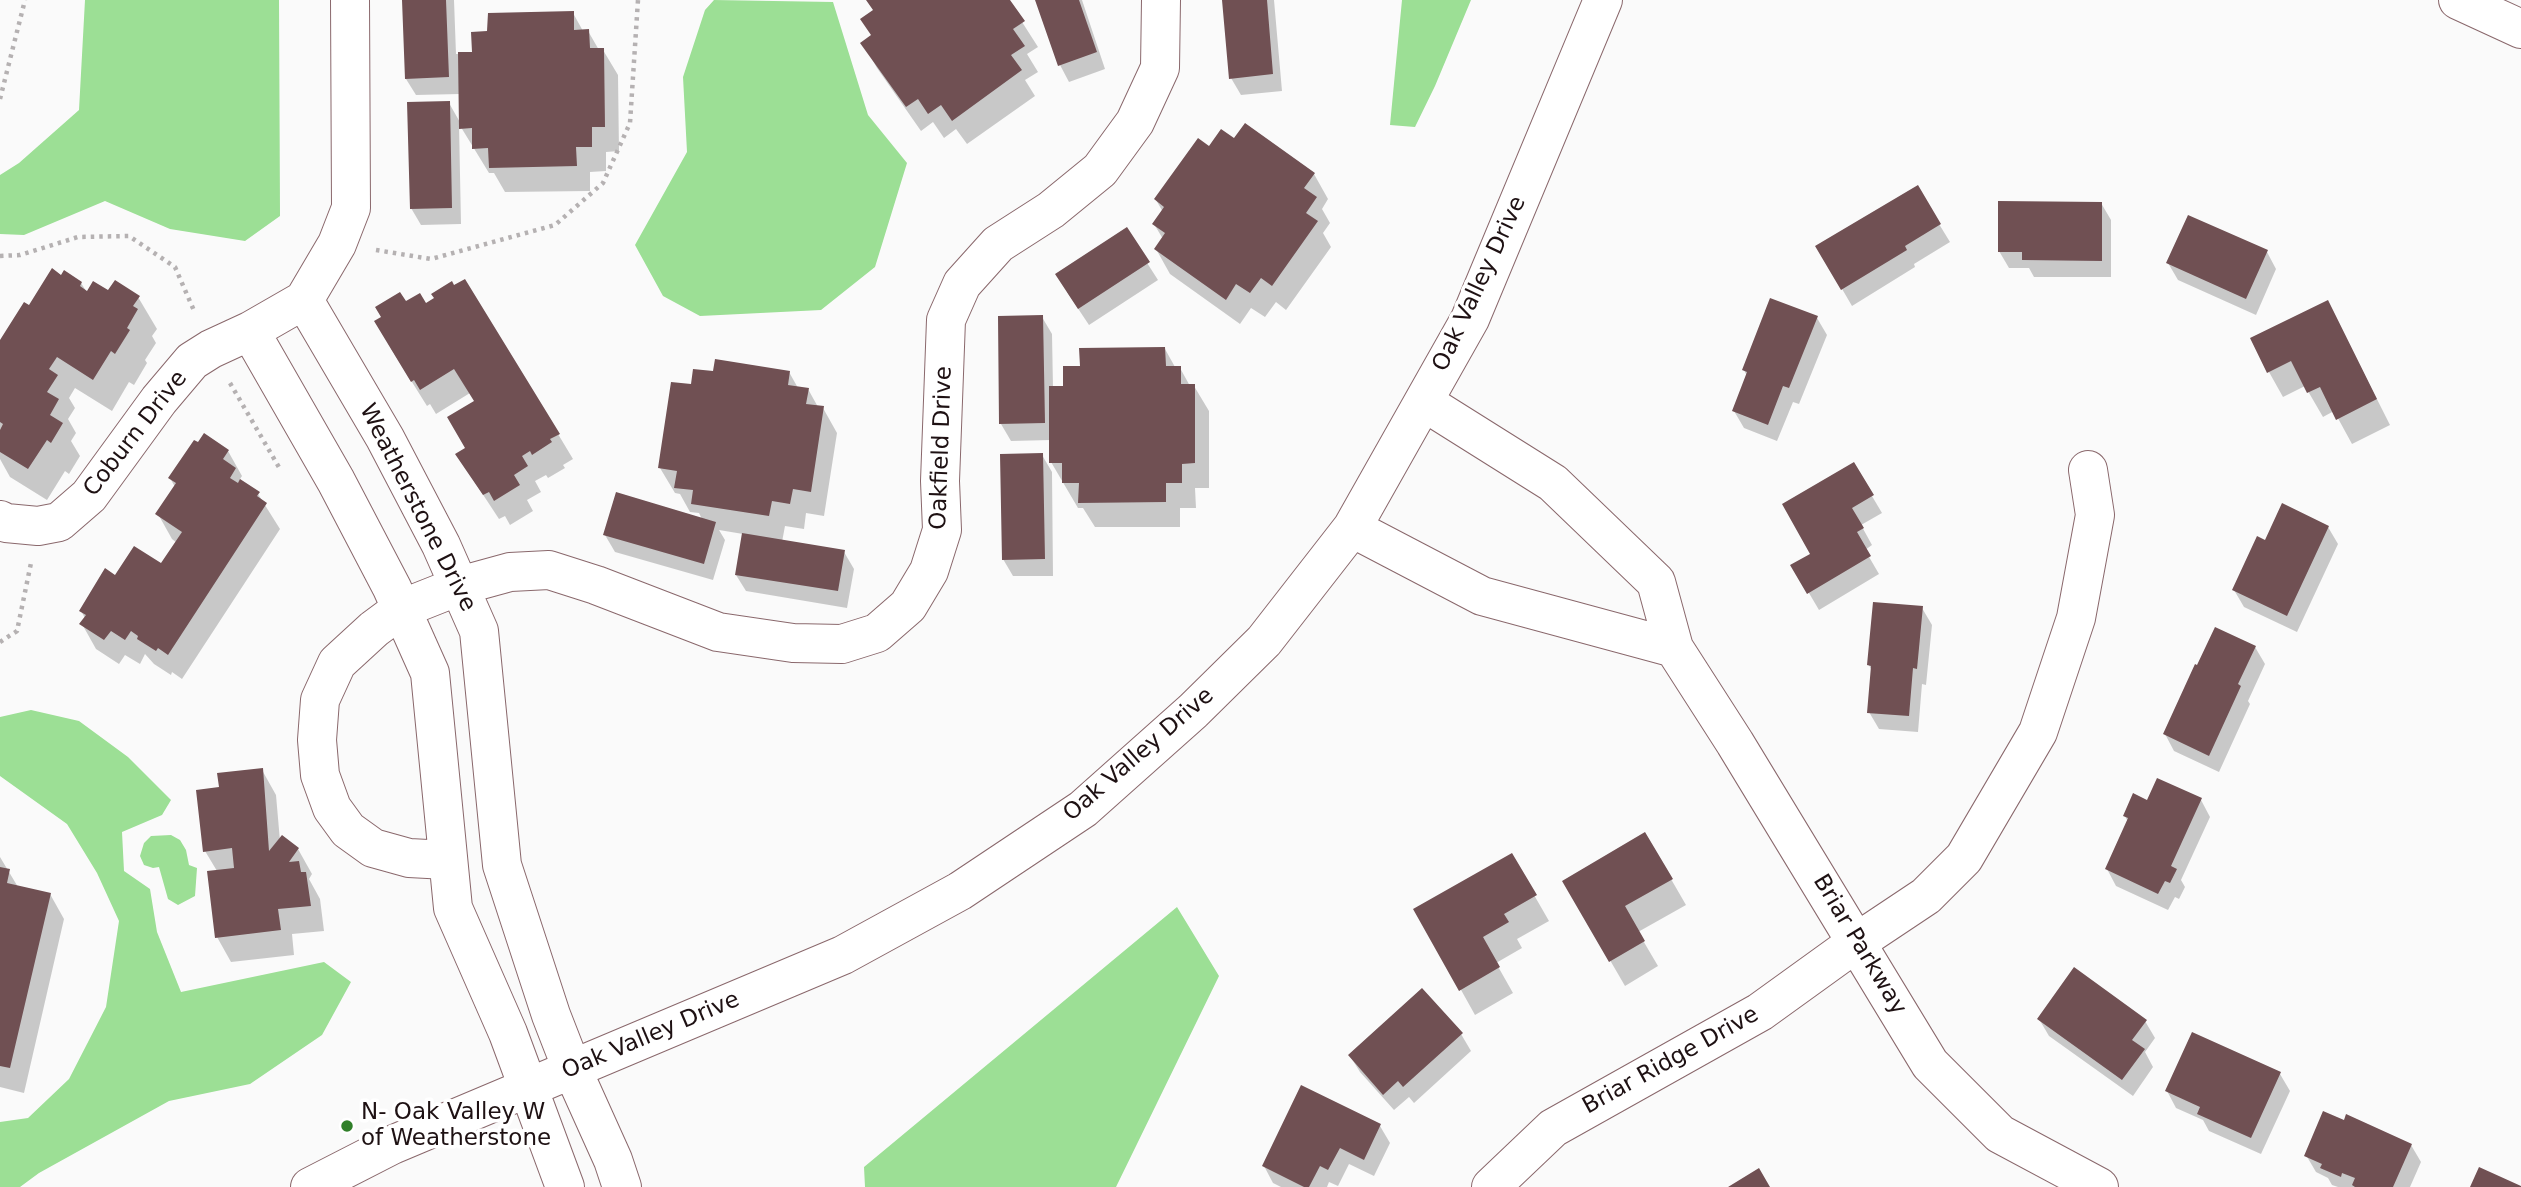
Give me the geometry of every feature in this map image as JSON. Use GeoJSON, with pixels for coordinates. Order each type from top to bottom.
{"type":"FeatureCollection","features":[{"type":"Feature","properties":{"kind":"street"},"geometry":{"type":"LineString","coordinates":[[304,300],[337,244],[352,208],[350,0]]}},
{"type":"Feature","properties":{"kind":"street","name":"Oakfield Drive"},"geometry":{"type":"LineString","coordinates":[[447,860],[409,858],[373,848],[348,830],[332,808],[320,775],[317,740],[320,700],[337,663],[374,629],[401,609],[459,586],[510,572],[549,570],[596,585],[718,632],[793,643],[842,644],[877,633],[908,606],[929,571],[942,530],[940,481],[946,320],[962,284],[998,244],[1051,210],[1100,170],[1135,122],[1160,68],[1161,0]]}},
{"type":"Feature","properties":{"kind":"street","name":"Oak Valley Drive"},"geometry":{"type":"LineString","coordinates":[[310,1187],[392,1145],[843,955],[960,891],[1083,809],[1193,711],[1264,641],[1352,528],[1470,319],[1603,0]]}},
{"type":"Feature","properties":{"kind":"street"},"geometry":{"type":"LineString","coordinates":[[2458,0],[2521,29]]}},
{"type":"Feature","properties":{"kind":"street","name":"Weatherstone Drive"},"geometry":{"type":"LineString","coordinates":[[304,300],[385,438],[441,545],[479,631],[502,865],[572,1069],[614,1160],[622,1187]]}},
{"type":"Feature","properties":{"kind":"street","name":"Coburn Drive"},"geometry":{"type":"LineString","coordinates":[[0,520],[38,526],[59,522],[89,496],[159,400],[192,361],[304,300]]}},
{"type":"Feature","properties":{"kind":"street"},"geometry":{"type":"LineString","coordinates":[[250,331],[336,481],[430,673],[453,908],[508,1033],[565,1187]]}},
{"type":"Feature","properties":{"kind":"street","name":"Briar Parkway"},"geometry":{"type":"LineString","coordinates":[[1424,402],[1553,483],[1656,582],[1674,648],[1735,743],[1930,1064],[2000,1134],[2099,1187]]}},
{"type":"Feature","properties":{"kind":"street","name":"Briar Ridge Drive"},"geometry":{"type":"LineString","coordinates":[[1491,1187],[1553,1128],[1760,1012],[1857,942],[1926,897],[1964,858],[2038,732],[2076,618],[2095,515],[2088,470]]}},
{"type":"Feature","properties":{"kind":"street"},"geometry":{"type":"LineString","coordinates":[[1352,528],[1482,596],[1674,648]]}},
{"type":"Feature","properties":{"kind":"street"},"geometry":{"type":"LineString","coordinates":[[457,919],[513,903]]}},
{"type":"Feature","properties":{"kind":"path"},"geometry":{"type":"LineString","coordinates":[[0,99],[25,0]]}},
{"type":"Feature","properties":{"kind":"path"},"geometry":{"type":"LineString","coordinates":[[337,244],[431,259],[555,225],[603,183],[630,123],[638,0]]}},
{"type":"Feature","properties":{"kind":"path"},"geometry":{"type":"LineString","coordinates":[[0,642],[17,631],[38,526]]}},
{"type":"Feature","properties":{"kind":"shaded area"},"geometry":{"type":"Polygon","coordinates":[[[85,0],[279,0],[280,216],[245,241],[170,229],[105,201],[24,235],[0,234],[0,175],[19,163],[79,110],[85,0]]]}},
{"type":"Feature","properties":{"kind":"shaded area"},"geometry":{"type":"Polygon","coordinates":[[[714,0],[833,2],[868,115],[907,163],[875,267],[821,310],[700,316],[663,296],[635,245],[687,152],[683,77],[705,10],[714,0]]]}},
{"type":"Feature","properties":{"kind":"shaded area"},"geometry":{"type":"Polygon","coordinates":[[[1402,0],[1471,0],[1415,127],[1390,125],[1402,0]]]}},
{"type":"Feature","properties":{"kind":"shaded area"},"geometry":{"type":"Polygon","coordinates":[[[31,710],[79,721],[128,757],[171,800],[162,815],[122,832],[124,871],[150,889],[157,932],[181,992],[324,962],[351,982],[322,1035],[250,1084],[169,1101],[39,1173],[20,1187],[0,1187],[0,1122],[28,1118],[69,1079],[106,1007],[119,921],[97,873],[67,824],[0,776],[0,717],[31,710]]]}},
{"type":"Feature","properties":{"kind":"shaded area"},"geometry":{"type":"Polygon","coordinates":[[[171,835],[180,840],[186,850],[189,865],[197,868],[195,896],[178,905],[168,899],[159,867],[144,865],[140,856],[144,843],[151,836],[171,835]]]}},
{"type":"Feature","properties":{"kind":"shaded area"},"geometry":{"type":"Polygon","coordinates":[[[1177,907],[1219,976],[1116,1187],[865,1187],[864,1167],[1177,907]]]}},
{"type":"Feature","properties":{"kind":"building"},"geometry":{"type":"Polygon","coordinates":[[[402,0],[446,0],[449,77],[405,79],[402,0]]]}},
{"type":"Feature","properties":{"kind":"building"},"geometry":{"type":"Polygon","coordinates":[[[866,0],[1010,0],[1025,21],[1013,29],[1025,46],[1011,55],[1022,70],[952,121],[941,105],[928,114],[918,99],[906,107],[860,43],[871,35],[860,19],[873,10],[866,0]]]}},
{"type":"Feature","properties":{"kind":"building"},"geometry":{"type":"Polygon","coordinates":[[[1035,0],[1079,0],[1097,52],[1058,66],[1035,0]]]}},
{"type":"Feature","properties":{"kind":"building"},"geometry":{"type":"Polygon","coordinates":[[[1222,0],[1267,0],[1273,74],[1229,79],[1222,0]]]}},
{"type":"Feature","properties":{"kind":"building"},"geometry":{"type":"Polygon","coordinates":[[[574,11],[574,30],[589,29],[590,48],[604,48],[605,127],[592,127],[592,147],[576,147],[577,166],[489,168],[488,148],[472,149],[472,128],[459,129],[458,52],[472,52],[471,32],[487,31],[488,13],[574,11]]]}},
{"type":"Feature","properties":{"kind":"building"},"geometry":{"type":"Polygon","coordinates":[[[450,101],[452,208],[410,209],[407,102],[450,101]]]}},
{"type":"Feature","properties":{"kind":"building"},"geometry":{"type":"Polygon","coordinates":[[[1245,123],[1315,173],[1304,188],[1317,197],[1306,213],[1318,221],[1272,286],[1261,278],[1250,293],[1236,284],[1226,300],[1154,249],[1165,233],[1152,224],[1164,207],[1154,199],[1198,138],[1209,146],[1221,129],[1234,138],[1245,123]]]}},
{"type":"Feature","properties":{"kind":"building"},"geometry":{"type":"Polygon","coordinates":[[[1918,185],[1941,224],[1905,246],[1907,250],[1841,290],[1815,246],[1918,185]]]}},
{"type":"Feature","properties":{"kind":"building"},"geometry":{"type":"Polygon","coordinates":[[[1998,201],[2102,202],[2102,261],[2022,260],[2022,252],[1998,252],[1998,201]]]}},
{"type":"Feature","properties":{"kind":"building"},"geometry":{"type":"Polygon","coordinates":[[[2188,215],[2268,250],[2246,299],[2166,263],[2188,215]]]}},
{"type":"Feature","properties":{"kind":"building"},"geometry":{"type":"Polygon","coordinates":[[[1127,227],[1150,262],[1078,309],[1055,274],[1127,227]]]}},
{"type":"Feature","properties":{"kind":"building"},"geometry":{"type":"Polygon","coordinates":[[[52,268],[61,275],[64,270],[82,282],[80,286],[87,291],[93,281],[108,290],[115,280],[140,296],[133,306],[138,309],[127,328],[130,330],[115,354],[111,351],[93,380],[57,357],[49,369],[58,375],[47,392],[59,399],[50,415],[63,423],[51,443],[47,440],[28,469],[0,452],[0,430],[3,424],[0,422],[0,340],[24,302],[29,305],[52,268]]]}},
{"type":"Feature","properties":{"kind":"building"},"geometry":{"type":"Polygon","coordinates":[[[465,279],[560,434],[532,455],[530,451],[522,456],[528,466],[514,475],[520,485],[494,501],[489,492],[483,495],[455,454],[465,448],[447,417],[474,401],[454,369],[420,390],[414,380],[411,382],[374,321],[381,317],[375,307],[400,292],[406,301],[420,293],[426,303],[434,298],[431,294],[452,281],[454,285],[465,279]]]}},
{"type":"Feature","properties":{"kind":"building"},"geometry":{"type":"Polygon","coordinates":[[[1770,298],[1818,316],[1789,388],[1783,386],[1768,425],[1732,411],[1747,372],[1742,370],[1770,298]]]}},
{"type":"Feature","properties":{"kind":"building"},"geometry":{"type":"Polygon","coordinates":[[[2328,300],[2377,399],[2336,420],[2320,387],[2307,393],[2291,361],[2267,373],[2250,338],[2328,300]]]}},
{"type":"Feature","properties":{"kind":"building"},"geometry":{"type":"Polygon","coordinates":[[[1043,315],[1045,423],[999,424],[998,316],[1043,315]]]}},
{"type":"Feature","properties":{"kind":"building"},"geometry":{"type":"Polygon","coordinates":[[[1165,347],[1166,366],[1181,366],[1181,384],[1195,384],[1195,463],[1182,464],[1182,483],[1166,483],[1166,502],[1078,503],[1079,483],[1062,483],[1062,463],[1049,463],[1049,386],[1063,386],[1063,366],[1080,366],[1079,348],[1165,347]]]}},
{"type":"Feature","properties":{"kind":"building"},"geometry":{"type":"Polygon","coordinates":[[[715,359],[790,371],[788,385],[809,388],[806,404],[824,406],[811,492],[793,489],[790,504],[772,501],[769,516],[691,504],[693,490],[674,488],[677,471],[658,468],[671,382],[691,384],[693,369],[713,371],[715,359]]]}},
{"type":"Feature","properties":{"kind":"building"},"geometry":{"type":"Polygon","coordinates":[[[204,433],[229,450],[223,459],[236,468],[230,478],[238,483],[240,479],[260,492],[257,496],[267,503],[168,655],[137,639],[138,636],[131,631],[125,640],[111,631],[104,640],[79,624],[86,615],[79,611],[105,568],[115,575],[134,546],[161,563],[182,532],[155,514],[176,483],[168,478],[194,440],[198,442],[204,433]]]}},
{"type":"Feature","properties":{"kind":"building"},"geometry":{"type":"Polygon","coordinates":[[[1043,453],[1045,559],[1002,560],[1000,454],[1043,453]]]}},
{"type":"Feature","properties":{"kind":"building"},"geometry":{"type":"Polygon","coordinates":[[[1854,462],[1874,495],[1852,508],[1864,528],[1857,532],[1871,556],[1807,594],[1790,565],[1810,554],[1782,504],[1854,462]]]}},
{"type":"Feature","properties":{"kind":"building"},"geometry":{"type":"Polygon","coordinates":[[[616,492],[716,522],[704,564],[603,535],[616,492]]]}},
{"type":"Feature","properties":{"kind":"building"},"geometry":{"type":"Polygon","coordinates":[[[2282,503],[2329,526],[2287,616],[2232,590],[2257,536],[2265,540],[2282,503]]]}},
{"type":"Feature","properties":{"kind":"building"},"geometry":{"type":"Polygon","coordinates":[[[742,533],[845,550],[838,591],[735,575],[742,533]]]}},
{"type":"Feature","properties":{"kind":"building"},"geometry":{"type":"Polygon","coordinates":[[[1873,602],[1923,606],[1909,716],[1867,713],[1871,666],[1867,665],[1873,602]]]}},
{"type":"Feature","properties":{"kind":"building"},"geometry":{"type":"Polygon","coordinates":[[[2215,627],[2256,646],[2209,756],[2163,734],[2215,627]]]}},
{"type":"Feature","properties":{"kind":"building"},"geometry":{"type":"Polygon","coordinates":[[[263,768],[269,851],[282,835],[299,848],[289,862],[299,861],[301,872],[306,872],[311,906],[278,909],[281,930],[215,938],[207,871],[234,868],[232,848],[203,852],[196,790],[219,787],[217,773],[263,768]]]}},
{"type":"Feature","properties":{"kind":"building"},"geometry":{"type":"Polygon","coordinates":[[[2157,778],[2202,798],[2171,866],[2177,869],[2170,883],[2165,881],[2158,894],[2105,869],[2128,818],[2123,816],[2133,793],[2147,800],[2157,778]]]}},
{"type":"Feature","properties":{"kind":"building"},"geometry":{"type":"Polygon","coordinates":[[[1645,832],[1673,879],[1625,906],[1645,941],[1609,962],[1562,881],[1645,832]]]}},
{"type":"Feature","properties":{"kind":"building"},"geometry":{"type":"Polygon","coordinates":[[[1512,853],[1537,895],[1504,914],[1509,922],[1483,937],[1500,967],[1459,991],[1413,909],[1512,853]]]}},
{"type":"Feature","properties":{"kind":"building"},"geometry":{"type":"Polygon","coordinates":[[[0,867],[10,869],[7,883],[51,893],[10,1068],[0,1066],[0,867]]]}},
{"type":"Feature","properties":{"kind":"building"},"geometry":{"type":"Polygon","coordinates":[[[2074,967],[2147,1020],[2132,1040],[2145,1049],[2122,1080],[2037,1019],[2074,967]]]}},
{"type":"Feature","properties":{"kind":"building"},"geometry":{"type":"Polygon","coordinates":[[[1422,988],[1463,1033],[1403,1087],[1398,1081],[1383,1095],[1348,1055],[1422,988]]]}},
{"type":"Feature","properties":{"kind":"building"},"geometry":{"type":"Polygon","coordinates":[[[2192,1032],[2281,1072],[2251,1138],[2197,1114],[2200,1107],[2165,1091],[2192,1032]]]}},
{"type":"Feature","properties":{"kind":"building"},"geometry":{"type":"Polygon","coordinates":[[[1301,1085],[1381,1124],[1364,1160],[1340,1148],[1328,1170],[1320,1166],[1309,1187],[1262,1166],[1301,1085]]]}},
{"type":"Feature","properties":{"kind":"building"},"geometry":{"type":"Polygon","coordinates":[[[2323,1111],[2344,1120],[2346,1114],[2412,1144],[2393,1187],[2355,1187],[2352,1185],[2355,1178],[2342,1173],[2341,1177],[2320,1168],[2322,1164],[2304,1156],[2323,1111]]]}},
{"type":"Feature","properties":{"kind":"building"},"geometry":{"type":"Polygon","coordinates":[[[2479,1167],[2521,1186],[2521,1187],[2470,1187],[2479,1167]]]}},
{"type":"Feature","properties":{"kind":"building"},"geometry":{"type":"Polygon","coordinates":[[[1759,1168],[1770,1187],[1728,1187],[1759,1168]]]}},
{"type":"Feature","properties":{"kind":"place","name":"N- Oak Valley W of Weatherstone"},"geometry":{"type":"Point","coordinates":[347,1126]}}]}
